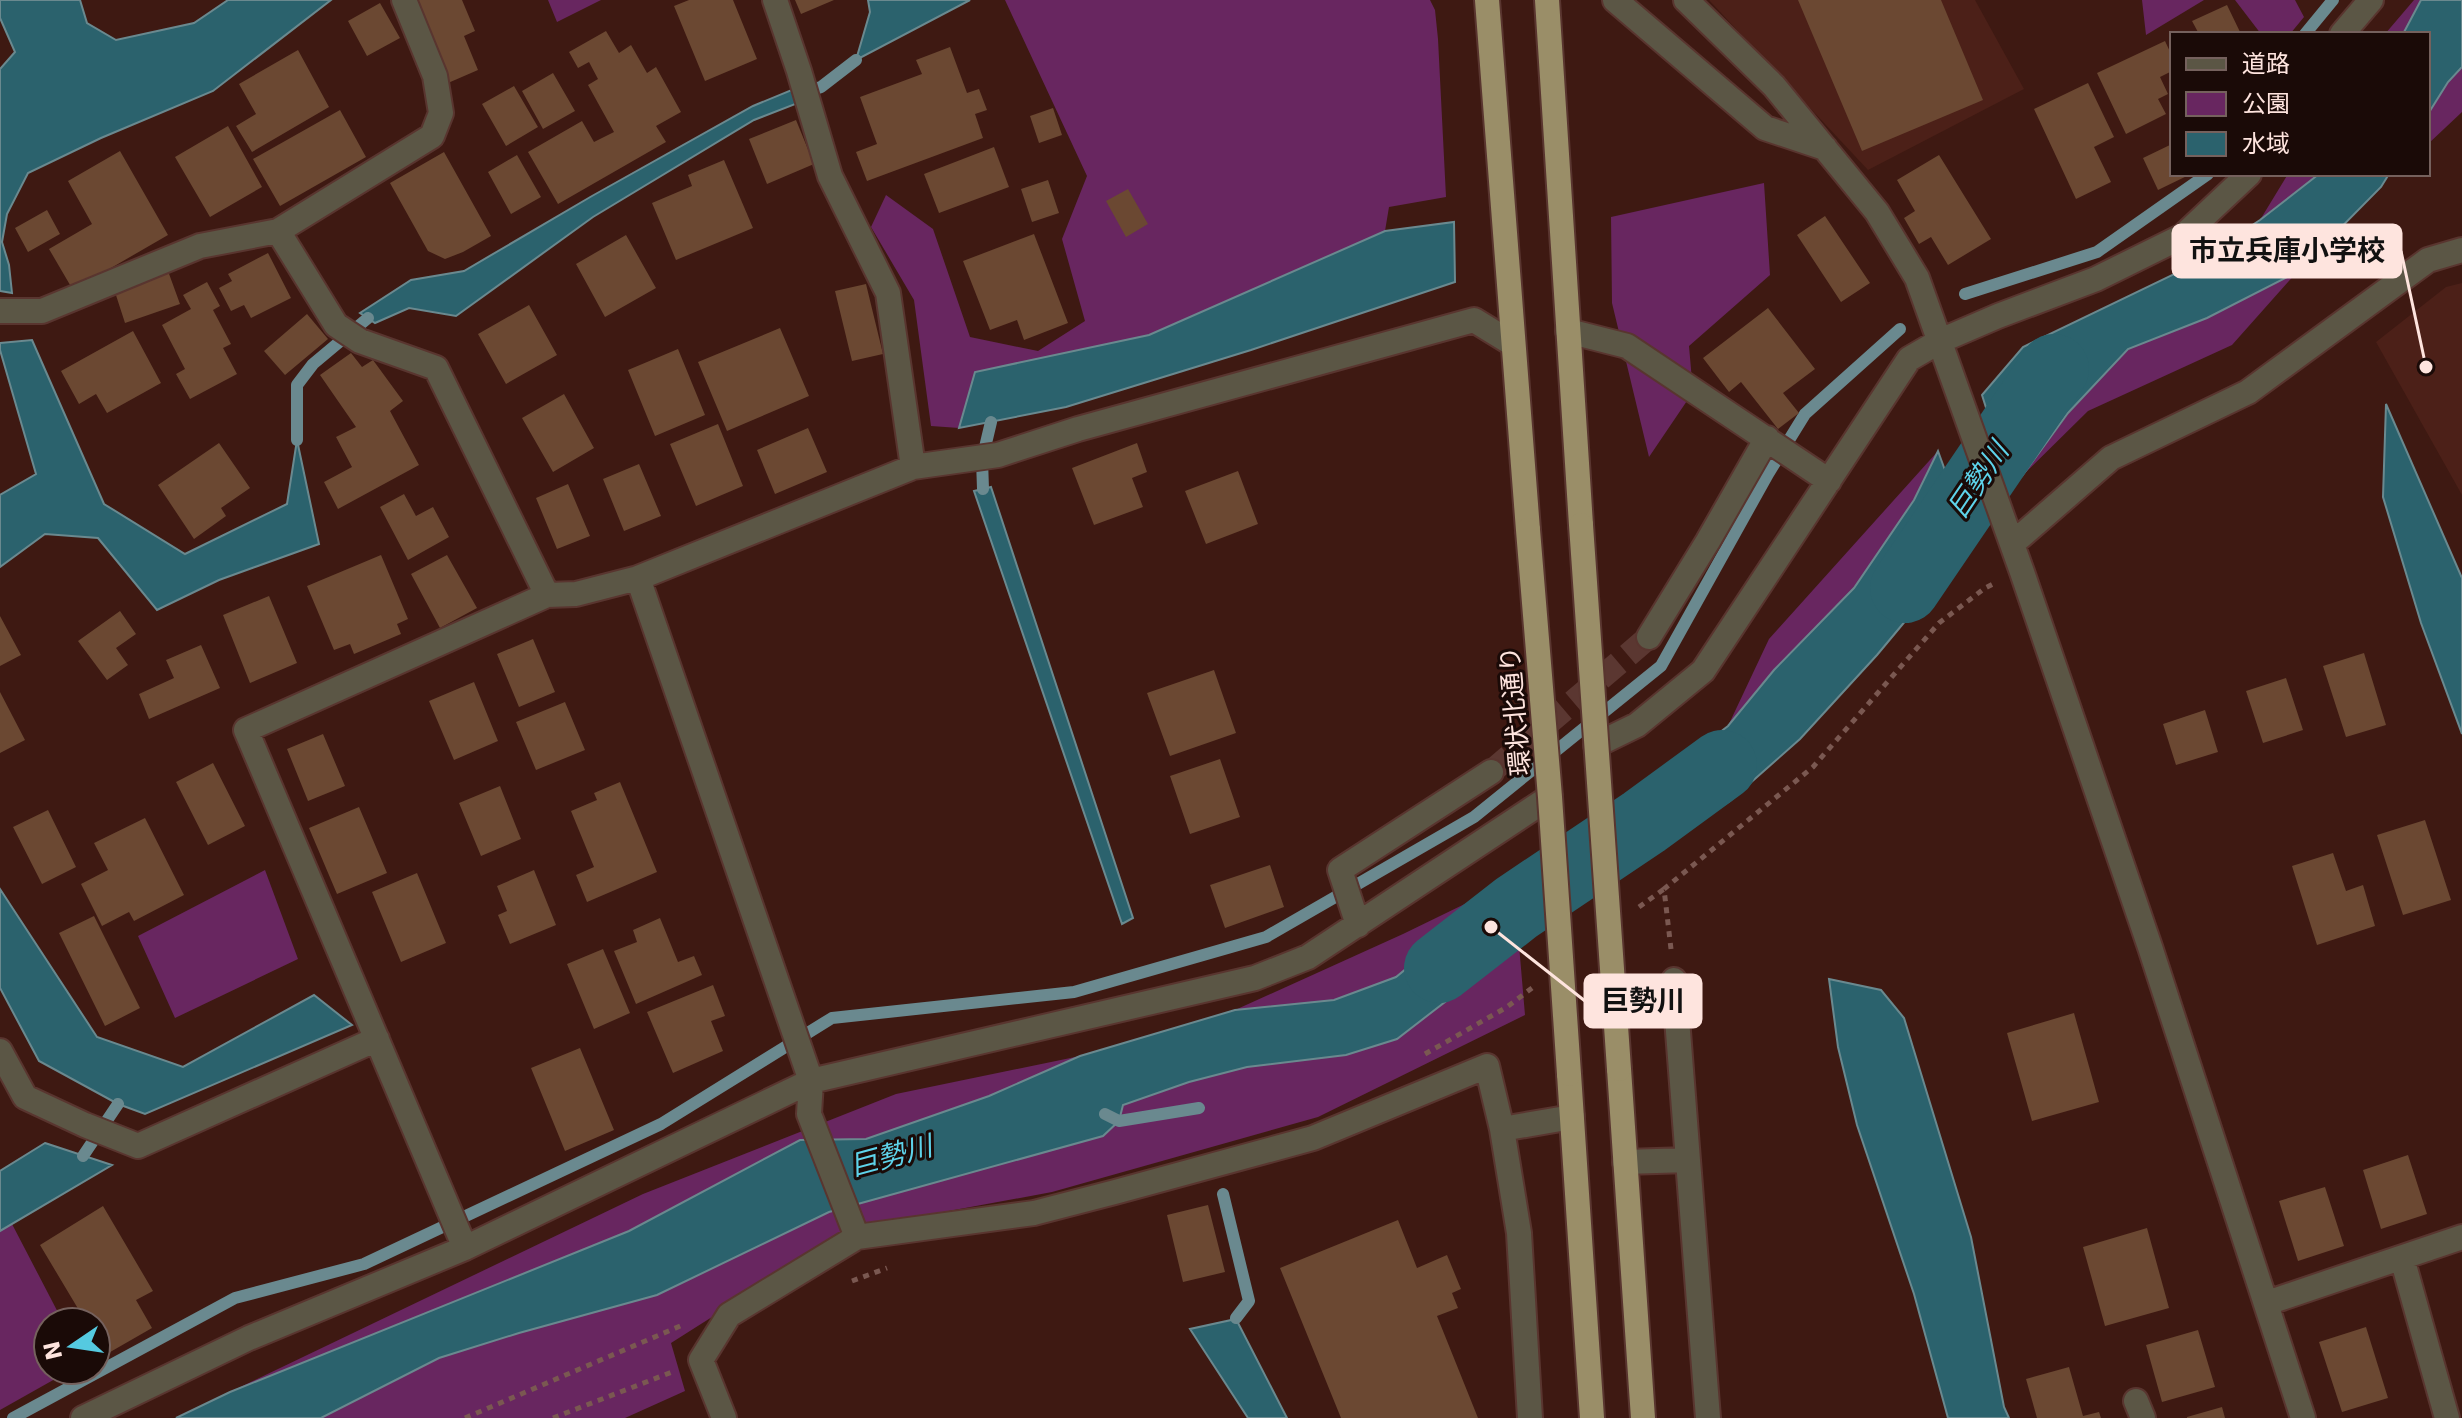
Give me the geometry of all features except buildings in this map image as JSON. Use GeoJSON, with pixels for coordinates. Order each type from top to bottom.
{"type":"FeatureCollection","features":[{"type":"Feature","properties":{"kind":"highway","name":"環状北通り"},"geometry":{"type":"LineString","coordinates":[[1487,0],[1550,797],[1592,1418]]}},
{"type":"Feature","properties":{"kind":"highway"},"geometry":{"type":"LineString","coordinates":[[1547,0],[1643,1418]]}},
{"type":"Feature","properties":{"kind":"street"},"geometry":{"type":"LineString","coordinates":[[0,311],[42,311],[200,246],[278,231],[432,136],[441,113],[435,76],[404,0]]}},
{"type":"Feature","properties":{"kind":"street"},"geometry":{"type":"LineString","coordinates":[[775,0],[830,176],[888,293],[913,467]]}},
{"type":"Feature","properties":{"kind":"street"},"geometry":{"type":"LineString","coordinates":[[1615,0],[1765,128],[1825,148]]}},
{"type":"Feature","properties":{"kind":"street"},"geometry":{"type":"LineString","coordinates":[[1686,0],[1774,86],[1877,212],[1917,278],[2022,572],[2150,947],[2303,1418]]}},
{"type":"Feature","properties":{"kind":"street"},"geometry":{"type":"LineString","coordinates":[[2344,32],[2371,0]]}},
{"type":"Feature","properties":{"kind":"street"},"geometry":{"type":"LineString","coordinates":[[1596,745],[1637,725],[1703,671],[1909,359],[1940,341],[2096,279],[2183,236],[2247,176]]}},
{"type":"Feature","properties":{"kind":"street"},"geometry":{"type":"LineString","coordinates":[[278,231],[336,325],[360,341],[436,368],[547,595]]}},
{"type":"Feature","properties":{"kind":"street"},"geometry":{"type":"LineString","coordinates":[[2012,544],[2111,458],[2248,392],[2428,260],[2462,250]]}},
{"type":"Feature","properties":{"kind":"street"},"geometry":{"type":"LineString","coordinates":[[465,1248],[246,730],[547,595],[576,594],[638,578],[913,467],[998,455],[1078,429],[1474,320],[1513,344]]}},
{"type":"Feature","properties":{"kind":"street"},"geometry":{"type":"LineString","coordinates":[[1568,331],[1627,346],[1829,481]]}},
{"type":"Feature","properties":{"kind":"street"},"geometry":{"type":"LineString","coordinates":[[1649,637],[1767,438]]}},
{"type":"Feature","properties":{"kind":"street"},"geometry":{"type":"LineString","coordinates":[[638,578],[807,1070],[809,1114],[857,1237]]}},
{"type":"Feature","properties":{"kind":"street"},"geometry":{"type":"LineString","coordinates":[[1358,925],[1340,870],[1491,772]]}},
{"type":"Feature","properties":{"kind":"street"},"geometry":{"type":"LineString","coordinates":[[83,1418],[249,1338],[465,1248],[807,1070],[1255,978],[1308,957],[1550,797]]}},
{"type":"Feature","properties":{"kind":"street"},"geometry":{"type":"LineString","coordinates":[[1674,980],[1708,1418]]}},
{"type":"Feature","properties":{"kind":"street"},"geometry":{"type":"LineString","coordinates":[[0,1051],[25,1097],[138,1146],[377,1039]]}},
{"type":"Feature","properties":{"kind":"street"},"geometry":{"type":"LineString","coordinates":[[724,1418],[701,1360],[729,1315],[857,1237],[1034,1213],[1115,1192],[1313,1138],[1487,1066],[1502,1129],[1519,1233],[1530,1418]]}},
{"type":"Feature","properties":{"kind":"street"},"geometry":{"type":"LineString","coordinates":[[1502,1129],[1572,1117]]}},
{"type":"Feature","properties":{"kind":"street"},"geometry":{"type":"LineString","coordinates":[[1625,1162],[1688,1160]]}},
{"type":"Feature","properties":{"kind":"street"},"geometry":{"type":"LineString","coordinates":[[2267,1303],[2462,1237]]}},
{"type":"Feature","properties":{"kind":"street"},"geometry":{"type":"LineString","coordinates":[[2402,1258],[2447,1418]]}},
{"type":"Feature","properties":{"kind":"path"},"geometry":{"type":"LineString","coordinates":[[1674,980],[1664,889],[1813,767],[1939,623],[1985,588],[2022,572]]}},
{"type":"Feature","properties":{"kind":"shaded area"},"geometry":{"type":"Polygon","coordinates":[[[1709,0],[1975,0],[2024,89],[1868,170],[1709,0]]]}},
{"type":"Feature","properties":{"kind":"shaded area"},"geometry":{"type":"Polygon","coordinates":[[[2462,283],[2462,495],[2376,342],[2446,287],[2462,283]]]}},
{"type":"Feature","properties":{"kind":"green space"},"geometry":{"type":"Polygon","coordinates":[[[548,0],[601,0],[557,22],[548,0]]]}},
{"type":"Feature","properties":{"kind":"green space"},"geometry":{"type":"Polygon","coordinates":[[[1005,0],[1430,0],[1435,10],[1438,39],[1446,197],[1389,207],[1385,231],[1149,335],[975,372],[959,428],[931,426],[914,300],[871,227],[886,195],[933,229],[970,337],[1038,351],[1085,321],[1062,239],[1087,176],[1005,0]]]}},
{"type":"Feature","properties":{"kind":"green space"},"geometry":{"type":"Polygon","coordinates":[[[2142,0],[2204,0],[2146,35],[2142,0]]]}},
{"type":"Feature","properties":{"kind":"green space"},"geometry":{"type":"Polygon","coordinates":[[[2235,0],[2295,0],[2304,17],[2292,32],[2259,32],[2235,0]]]}},
{"type":"Feature","properties":{"kind":"green space"},"geometry":{"type":"Polygon","coordinates":[[[2414,0],[2421,0],[2404,32],[2387,32],[2414,0]]]}},
{"type":"Feature","properties":{"kind":"green space"},"geometry":{"type":"Polygon","coordinates":[[[2462,67],[2462,112],[2430,142],[2430,111],[2448,82],[2462,67]]]}},
{"type":"Feature","properties":{"kind":"green space"},"geometry":{"type":"Polygon","coordinates":[[[2287,176],[2316,176],[2260,220],[2287,176]]]}},
{"type":"Feature","properties":{"kind":"green space"},"geometry":{"type":"Polygon","coordinates":[[[1764,183],[1770,275],[1689,346],[1693,392],[1649,457],[1612,303],[1611,217],[1764,183]]]}},
{"type":"Feature","properties":{"kind":"green space"},"geometry":{"type":"Polygon","coordinates":[[[2297,272],[2232,345],[2088,411],[2022,476],[2068,414],[2128,349],[2207,318],[2297,272]]]}},
{"type":"Feature","properties":{"kind":"green space"},"geometry":{"type":"Polygon","coordinates":[[[1938,451],[1914,500],[1854,588],[1774,670],[1728,726],[1769,639],[1938,451]]]}},
{"type":"Feature","properties":{"kind":"green space"},"geometry":{"type":"Polygon","coordinates":[[[265,870],[298,959],[175,1018],[138,936],[265,870]]]}},
{"type":"Feature","properties":{"kind":"green space"},"geometry":{"type":"Polygon","coordinates":[[[1514,880],[1396,977],[1334,1000],[1235,1010],[1403,934],[1514,880]]]}},
{"type":"Feature","properties":{"kind":"green space"},"geometry":{"type":"Polygon","coordinates":[[[1519,945],[1525,1015],[1318,1117],[1052,1192],[851,1229],[671,1343],[685,1391],[625,1418],[321,1418],[439,1358],[657,1295],[829,1212],[1103,1136],[1119,1121],[1122,1105],[1189,1082],[1247,1067],[1346,1055],[1397,1039],[1519,945]]]}},
{"type":"Feature","properties":{"kind":"green space"},"geometry":{"type":"Polygon","coordinates":[[[1080,1056],[989,1096],[866,1139],[800,1140],[629,1231],[230,1392],[643,1194],[896,1094],[1080,1056]]]}},
{"type":"Feature","properties":{"kind":"green space"},"geometry":{"type":"Polygon","coordinates":[[[12,1224],[55,1306],[32,1306],[32,1386],[43,1386],[0,1410],[0,1231],[12,1224]]]}},
{"type":"Feature","properties":{"kind":"water"},"geometry":{"type":"Polygon","coordinates":[[[0,0],[80,0],[87,23],[116,40],[194,23],[228,0],[331,0],[213,91],[101,138],[28,173],[7,214],[2,242],[9,265],[12,293],[0,291],[0,69],[15,52],[0,18],[0,0]]]}},
{"type":"Feature","properties":{"kind":"water"},"geometry":{"type":"Polygon","coordinates":[[[868,0],[970,0],[856,60],[870,12],[868,0]]]}},
{"type":"Feature","properties":{"kind":"water"},"geometry":{"type":"Polygon","coordinates":[[[2421,0],[2462,0],[2462,67],[2448,82],[2430,111],[2430,32],[2404,32],[2421,0]]]}},
{"type":"Feature","properties":{"kind":"water"},"geometry":{"type":"Polygon","coordinates":[[[794,89],[798,103],[754,120],[593,217],[456,316],[409,308],[375,323],[360,313],[411,280],[464,271],[753,106],[794,89]]]}},
{"type":"Feature","properties":{"kind":"water"},"geometry":{"type":"Polygon","coordinates":[[[2316,176],[2388,176],[2381,187],[2297,272],[2207,318],[2128,349],[2068,413],[2022,476],[2005,468],[1982,395],[2023,347],[2185,269],[2260,220],[2316,176]]]}},
{"type":"Feature","properties":{"kind":"water"},"geometry":{"type":"Polygon","coordinates":[[[1454,222],[1455,282],[1066,407],[959,428],[975,372],[1149,335],[1385,231],[1454,222]]]}},
{"type":"Feature","properties":{"kind":"water"},"geometry":{"type":"Polygon","coordinates":[[[32,340],[104,504],[185,554],[287,504],[297,440],[319,544],[219,580],[157,610],[98,538],[45,534],[0,567],[0,495],[36,474],[0,343],[32,340]]]}},
{"type":"Feature","properties":{"kind":"water"},"geometry":{"type":"Polygon","coordinates":[[[2386,404],[2462,578],[2462,734],[2421,623],[2383,497],[2386,404]]]}},
{"type":"Feature","properties":{"kind":"water"},"geometry":{"type":"Polygon","coordinates":[[[1938,451],[1959,509],[1967,547],[1877,655],[1800,739],[1730,801],[1647,854],[1642,792],[1728,726],[1774,670],[1854,588],[1914,500],[1938,451]]]}},
{"type":"Feature","properties":{"kind":"water"},"geometry":{"type":"Polygon","coordinates":[[[991,487],[1133,918],[1122,924],[974,491],[991,487]]]}},
{"type":"Feature","properties":{"kind":"water"},"geometry":{"type":"Polygon","coordinates":[[[1514,880],[1519,945],[1397,1039],[1346,1055],[1247,1067],[1189,1082],[1123,1105],[1119,1121],[1103,1136],[829,1212],[657,1295],[439,1358],[321,1418],[176,1418],[230,1392],[629,1231],[800,1140],[866,1139],[989,1096],[1080,1056],[1235,1010],[1334,1000],[1396,977],[1514,880]]]}},
{"type":"Feature","properties":{"kind":"water"},"geometry":{"type":"Polygon","coordinates":[[[0,889],[97,1037],[183,1067],[314,995],[352,1025],[145,1114],[118,1104],[39,1061],[0,988],[0,889]]]}},
{"type":"Feature","properties":{"kind":"water"},"geometry":{"type":"Polygon","coordinates":[[[1829,979],[1881,990],[1904,1018],[1971,1237],[2004,1407],[2009,1418],[1948,1418],[1914,1294],[1857,1125],[1838,1047],[1829,979]]]}},
{"type":"Feature","properties":{"kind":"water"},"geometry":{"type":"Polygon","coordinates":[[[45,1143],[112,1165],[0,1231],[0,1171],[45,1143]]]}},
{"type":"Feature","properties":{"kind":"water"},"geometry":{"type":"Polygon","coordinates":[[[1236,1319],[1287,1418],[1248,1418],[1190,1329],[1236,1319]]]}},
{"type":"Feature","properties":{"kind":"pier"},"geometry":{"type":"Polygon","coordinates":[[[1642,787],[1647,858],[1643,855],[1640,823],[1638,792],[1642,787]]]}},
{"type":"Feature","properties":{"kind":"pier"},"geometry":{"type":"Polygon","coordinates":[[[1513,876],[1518,879],[1523,945],[1519,950],[1513,876]]]}},
{"type":"Feature","properties":{"kind":"waterway"},"geometry":{"type":"LineString","coordinates":[[2307,32],[2333,0]]}},
{"type":"Feature","properties":{"kind":"waterway"},"geometry":{"type":"LineString","coordinates":[[803,93],[821,87],[856,60]]}},
{"type":"Feature","properties":{"kind":"waterway"},"geometry":{"type":"LineString","coordinates":[[1965,294],[2097,252],[2205,176]]}},
{"type":"Feature","properties":{"kind":"waterway"},"geometry":{"type":"LineString","coordinates":[[297,440],[297,385],[313,364],[368,318]]}},
{"type":"Feature","properties":{"kind":"waterway"},"geometry":{"type":"LineString","coordinates":[[13,1418],[235,1298],[364,1264],[661,1124],[832,1018],[1074,992],[1266,937],[1474,817],[1661,666],[1805,414],[1900,329]]}},
{"type":"Feature","properties":{"kind":"waterway","name":"巨勢川"},"geometry":{"type":"LineString","coordinates":[[1905,588],[2054,369]]}},
{"type":"Feature","properties":{"kind":"waterway"},"geometry":{"type":"LineString","coordinates":[[983,489],[982,460],[991,422]]}},
{"type":"Feature","properties":{"kind":"waterway","name":"巨勢川"},"geometry":{"type":"LineString","coordinates":[[1439,968],[1516,908],[1722,765]]}},
{"type":"Feature","properties":{"kind":"waterway"},"geometry":{"type":"LineString","coordinates":[[83,1156],[118,1104]]}},
{"type":"Feature","properties":{"kind":"waterway"},"geometry":{"type":"LineString","coordinates":[[1105,1114],[1119,1121],[1199,1108]]}},
{"type":"Feature","properties":{"kind":"waterway"},"geometry":{"type":"LineString","coordinates":[[1223,1194],[1249,1301],[1236,1318]]}},
{"type":"Feature","properties":{"kind":"tunnel"},"geometry":{"type":"LineString","coordinates":[[1491,772],[1649,637]]}},
{"type":"Feature","properties":{"kind":"place","name":"市立兵庫小学校"},"geometry":{"type":"Point","coordinates":[2426,367]}},
{"type":"Feature","properties":{"kind":"place","name":"巨勢川"},"geometry":{"type":"Point","coordinates":[1491,927]}}]}
